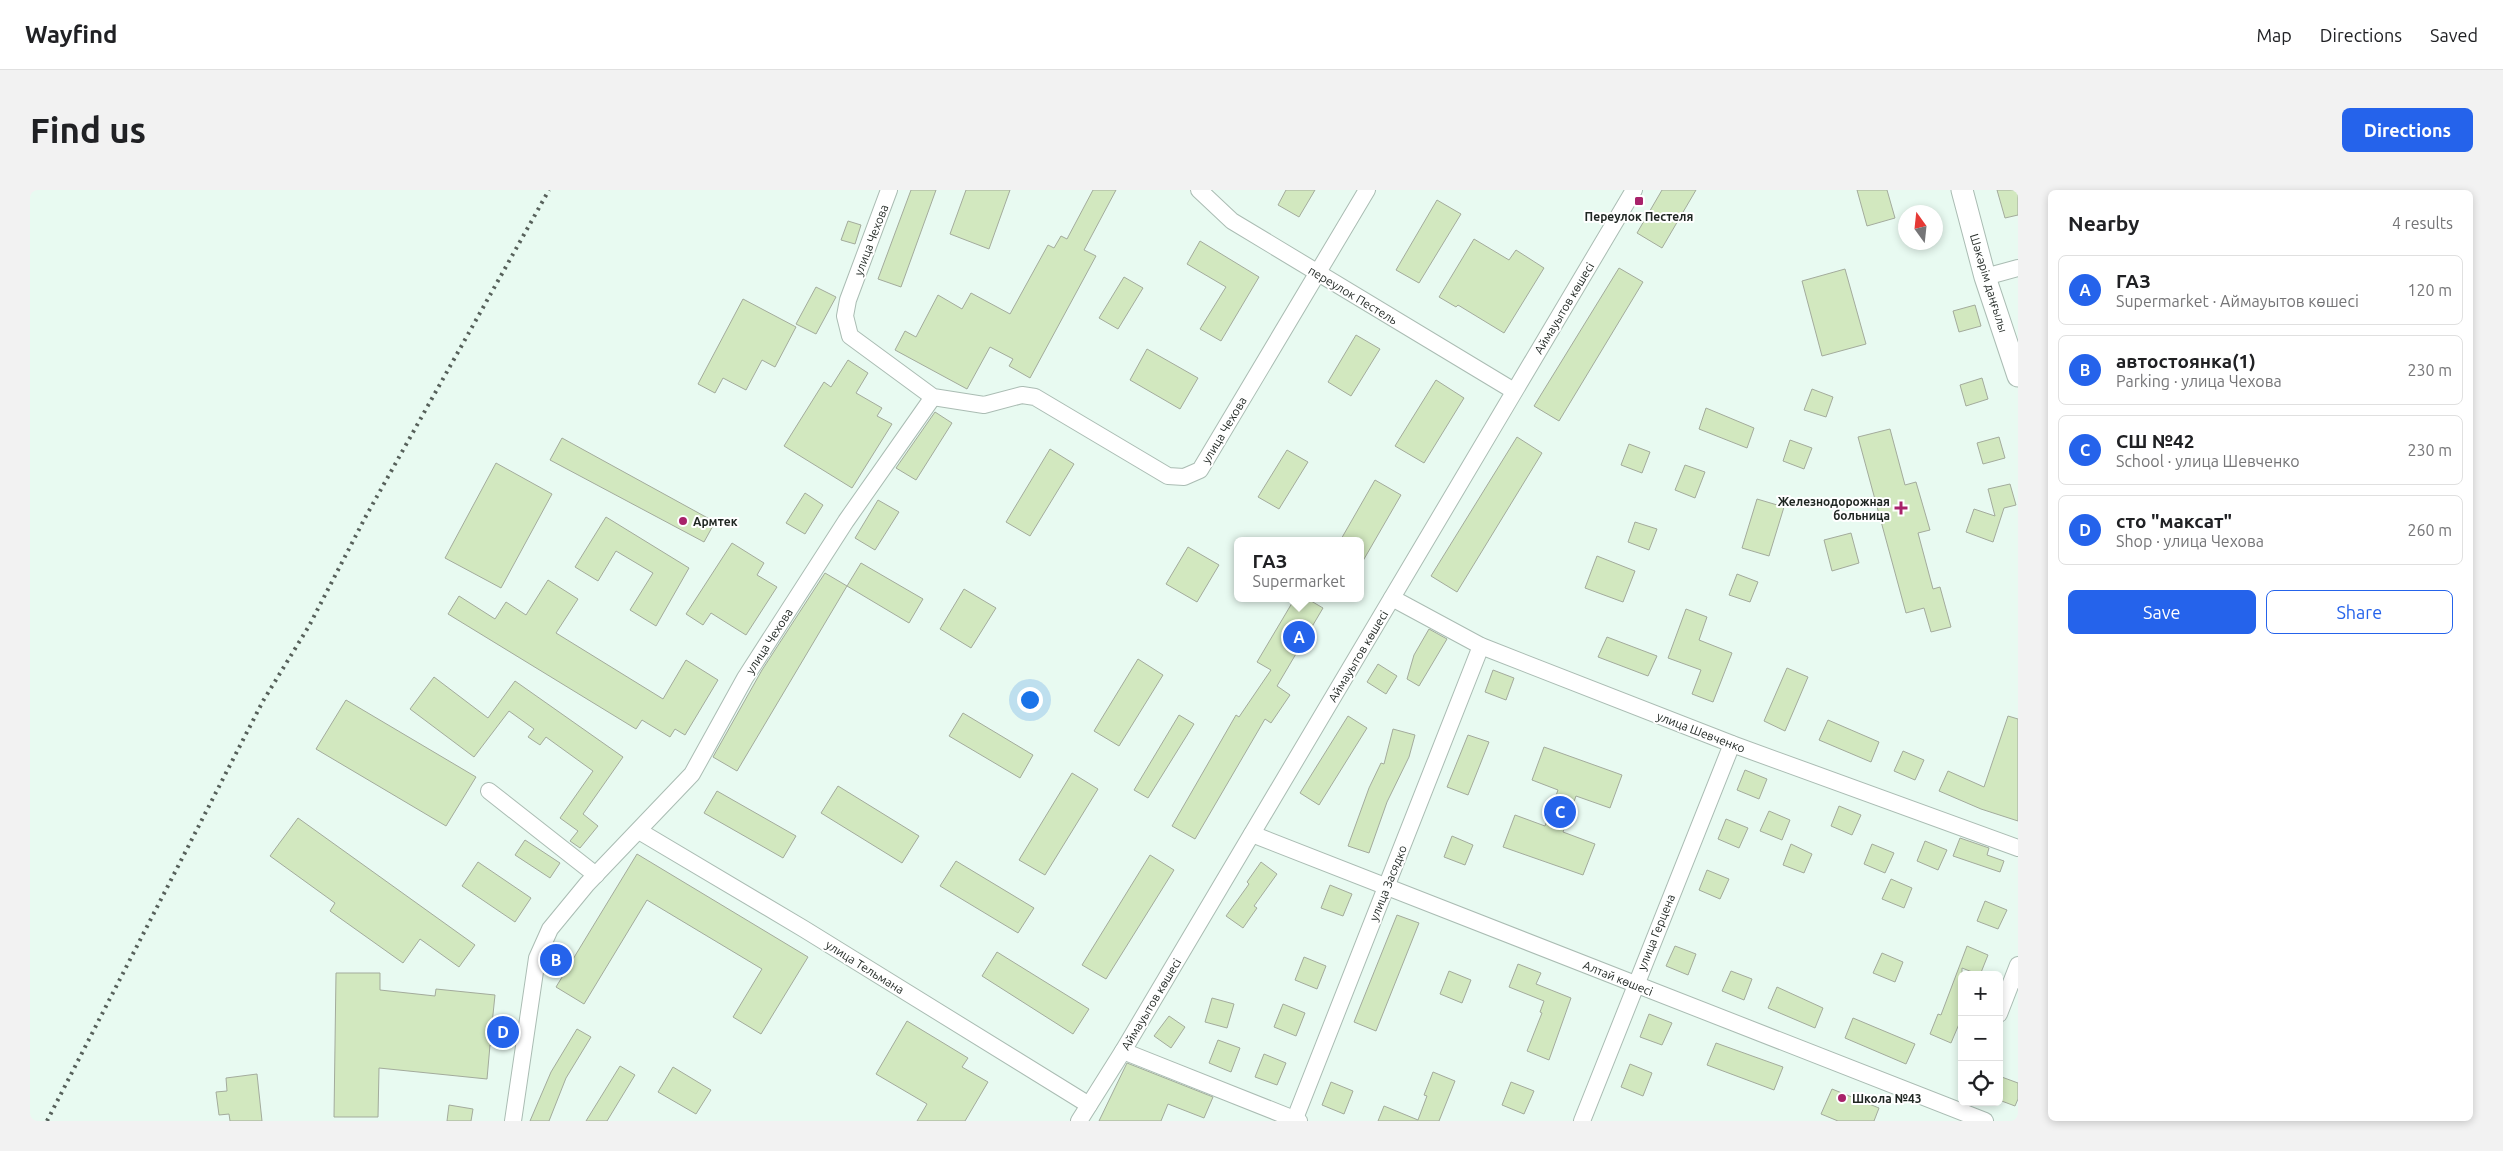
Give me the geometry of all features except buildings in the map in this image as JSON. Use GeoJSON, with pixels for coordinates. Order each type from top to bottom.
{"type":"FeatureCollection","features":[{"type":"Feature","properties":{"kind":"main road","name":"Шәкәрім даңғылы"},"geometry":{"type":"LineString","coordinates":[[1962,190],[1985,277],[2018,376]]}},
{"type":"Feature","properties":{"kind":"street","name":"улица Чехова"},"geometry":{"type":"LineString","coordinates":[[889,190],[848,300],[844,316],[850,336],[933,397],[984,405],[1022,394],[1035,397],[1168,476],[1184,477],[1200,470],[1367,190]]}},
{"type":"Feature","properties":{"kind":"street","name":"переулок Пестель"},"geometry":{"type":"LineString","coordinates":[[1198,190],[1232,222],[1514,391]]}},
{"type":"Feature","properties":{"kind":"street","name":"Аймауытов көшесі"},"geometry":{"type":"LineString","coordinates":[[1079,1121],[1124,1050],[1634,190]]}},
{"type":"Feature","properties":{"kind":"street"},"geometry":{"type":"LineString","coordinates":[[1985,277],[2018,268]]}},
{"type":"Feature","properties":{"kind":"street","name":"улица Чехова"},"geometry":{"type":"LineString","coordinates":[[513,1121],[536,958],[550,929],[596,875],[692,774],[745,678],[846,521],[933,397]]}},
{"type":"Feature","properties":{"kind":"street","name":"улица Шевченко"},"geometry":{"type":"LineString","coordinates":[[1392,598],[1481,646],[1732,744],[2018,848]]}},
{"type":"Feature","properties":{"kind":"street","name":"улица Засядко"},"geometry":{"type":"LineString","coordinates":[[1296,1120],[1481,646]]}},
{"type":"Feature","properties":{"kind":"street","name":"улица Герцена"},"geometry":{"type":"LineString","coordinates":[[1582,1121],[1732,744]]}},
{"type":"Feature","properties":{"kind":"street"},"geometry":{"type":"LineString","coordinates":[[489,791],[596,875]]}},
{"type":"Feature","properties":{"kind":"street","name":"улица Тельмана"},"geometry":{"type":"LineString","coordinates":[[639,831],[804,929],[1090,1105]]}},
{"type":"Feature","properties":{"kind":"street","name":"Алтай көшесі"},"geometry":{"type":"LineString","coordinates":[[1252,834],[1985,1121]]}},
{"type":"Feature","properties":{"kind":"street"},"geometry":{"type":"LineString","coordinates":[[2003,1004],[2018,965]]}},
{"type":"Feature","properties":{"kind":"street"},"geometry":{"type":"LineString","coordinates":[[1124,1050],[1296,1120]]}},
{"type":"Feature","properties":{"kind":"railway"},"geometry":{"type":"LineString","coordinates":[[47,1121],[263,701],[309,626],[366,516],[549,190]]}},
{"type":"Feature","properties":{"kind":"place","name":"Переулок Пестеля"},"geometry":{"type":"Point","coordinates":[1639,201]}},
{"type":"Feature","properties":{"kind":"place","name":"Железнодорожная больница"},"geometry":{"type":"Point","coordinates":[1901,508]}},
{"type":"Feature","properties":{"kind":"place","name":"Армтек"},"geometry":{"type":"Point","coordinates":[683,521]}},
{"type":"Feature","properties":{"kind":"place","name":"ГАЗ"},"geometry":{"type":"Point","coordinates":[1299,637]}},
{"type":"Feature","properties":{"kind":"place","name":"СШ №42"},"geometry":{"type":"Point","coordinates":[1560,812]}},
{"type":"Feature","properties":{"kind":"place","name":"автостоянка(1)"},"geometry":{"type":"Point","coordinates":[556,960]}},
{"type":"Feature","properties":{"kind":"place","name":"сто \"максат\""},"geometry":{"type":"Point","coordinates":[503,1032]}},
{"type":"Feature","properties":{"kind":"place","name":"Школа №43"},"geometry":{"type":"Point","coordinates":[1842,1098]}}]}
